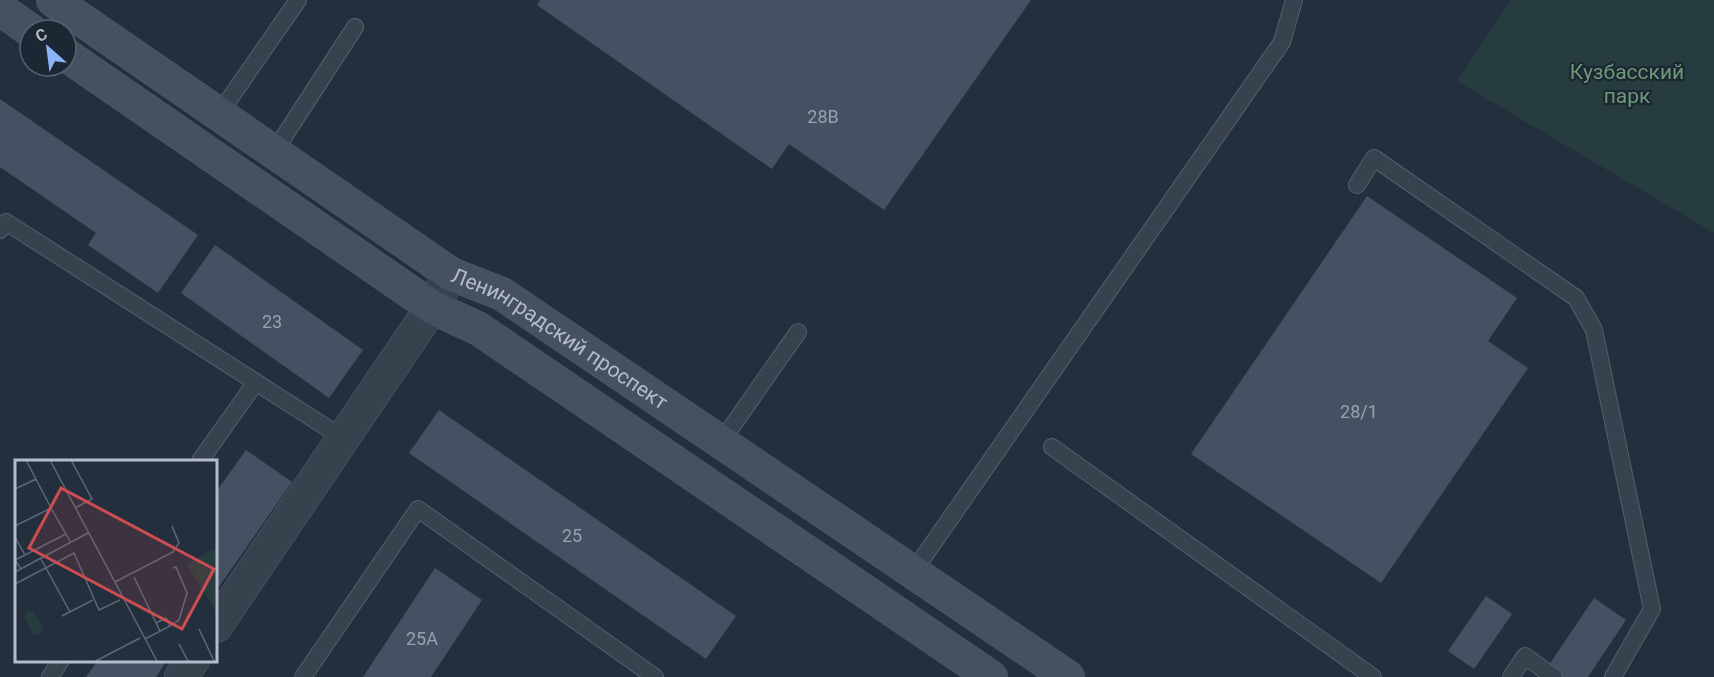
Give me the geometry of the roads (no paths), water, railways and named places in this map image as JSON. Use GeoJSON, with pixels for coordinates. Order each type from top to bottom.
{"type":"FeatureCollection","features":[{"type":"Feature","properties":{"kind":"main road","name":"Ленинградский проспект"},"geometry":{"type":"LineString","coordinates":[[53,0],[451,274],[502,294],[1068,677]]}},
{"type":"Feature","properties":{"kind":"main road"},"geometry":{"type":"LineString","coordinates":[[0,9],[18,22]]}},
{"type":"Feature","properties":{"kind":"main road","name":"Ленинградский проспект"},"geometry":{"type":"LineString","coordinates":[[78,63],[432,307],[479,329],[991,677]]}},
{"type":"Feature","properties":{"kind":"street"},"geometry":{"type":"LineString","coordinates":[[218,623],[432,307],[451,274]]}},
{"type":"Feature","properties":{"kind":"street"},"geometry":{"type":"LineString","coordinates":[[182,677],[192,662]]}},
{"type":"Feature","properties":{"kind":"lane"},"geometry":{"type":"LineString","coordinates":[[219,114],[298,0]]}},
{"type":"Feature","properties":{"kind":"lane"},"geometry":{"type":"LineString","coordinates":[[913,572],[1282,42],[1294,0]]}},
{"type":"Feature","properties":{"kind":"lane"},"geometry":{"type":"LineString","coordinates":[[274,152],[355,27]]}},
{"type":"Feature","properties":{"kind":"lane"},"geometry":{"type":"LineString","coordinates":[[1357,185],[1374,158],[1576,298],[1594,330],[1652,609],[1613,677]]}},
{"type":"Feature","properties":{"kind":"lane"},"geometry":{"type":"LineString","coordinates":[[2,224],[343,438]]}},
{"type":"Feature","properties":{"kind":"lane"},"geometry":{"type":"LineString","coordinates":[[721,442],[798,332]]}},
{"type":"Feature","properties":{"kind":"lane"},"geometry":{"type":"LineString","coordinates":[[201,460],[256,382]]}},
{"type":"Feature","properties":{"kind":"lane"},"geometry":{"type":"LineString","coordinates":[[1052,447],[1373,677]]}},
{"type":"Feature","properties":{"kind":"lane"},"geometry":{"type":"LineString","coordinates":[[303,677],[418,509],[655,677]]}},
{"type":"Feature","properties":{"kind":"lane"},"geometry":{"type":"LineString","coordinates":[[1511,677],[1526,656],[1554,677]]}},
{"type":"Feature","properties":{"kind":"lane"},"geometry":{"type":"LineString","coordinates":[[50,677],[60,662]]}},
{"type":"Feature","properties":{"kind":"park label","name":"Кузбасский парк"},"geometry":{"type":"Point","coordinates":[1627,84]}}]}
